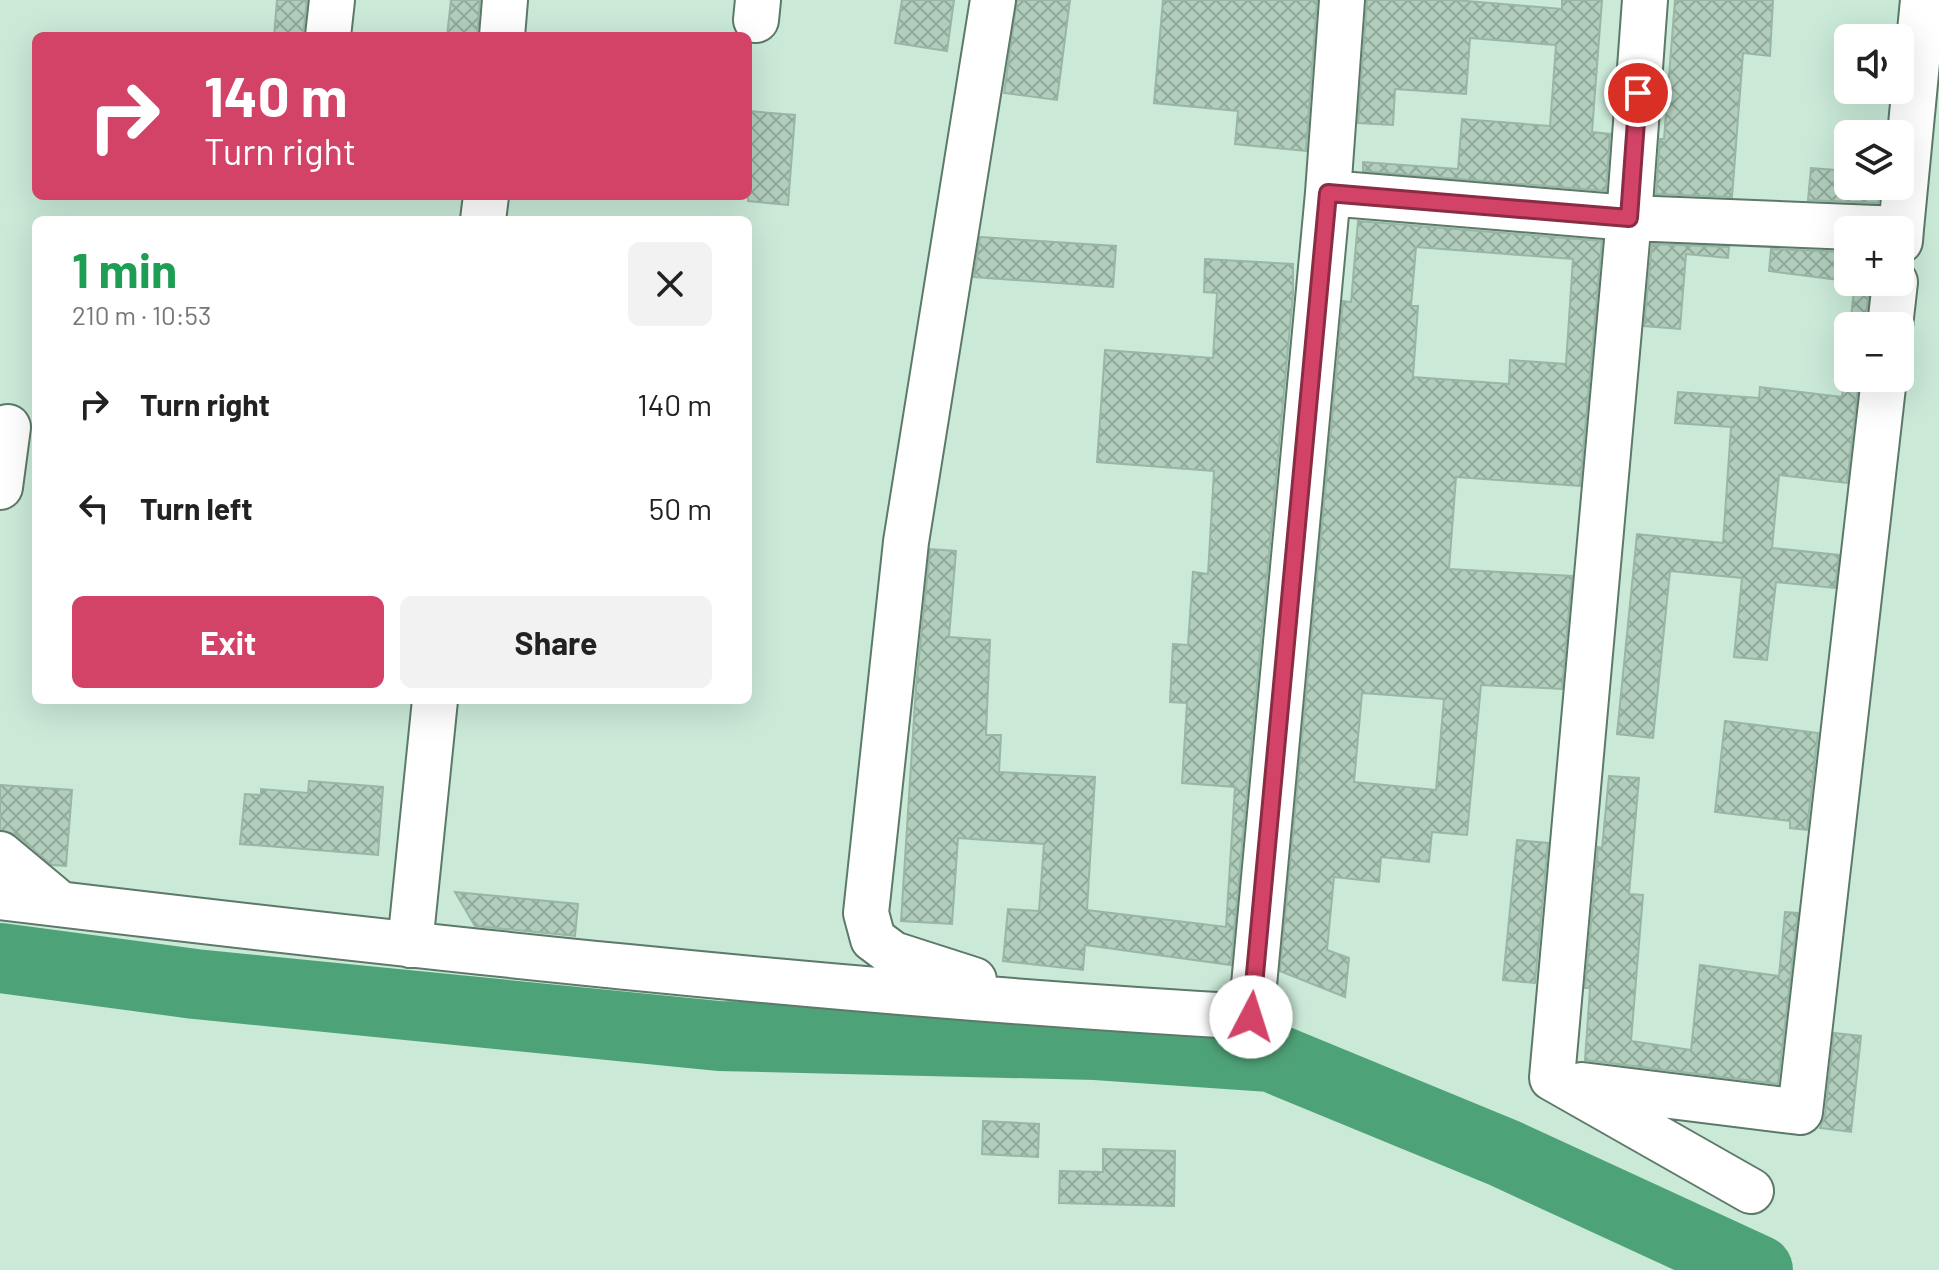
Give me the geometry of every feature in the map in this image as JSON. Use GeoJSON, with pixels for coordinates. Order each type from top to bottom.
{"type":"FeatureCollection","features":[{"type":"Feature","properties":{"kind":"street"},"geometry":{"type":"LineString","coordinates":[[328,32],[332,0]]}},
{"type":"Feature","properties":{"kind":"street"},"geometry":{"type":"LineString","coordinates":[[502,32],[505,0]]}},
{"type":"Feature","properties":{"kind":"street"},"geometry":{"type":"LineString","coordinates":[[993,0],[906,542],[866,913],[873,939],[893,954],[1052,1006]]}},
{"type":"Feature","properties":{"kind":"street"},"geometry":{"type":"LineString","coordinates":[[0,897],[410,945],[1052,1006],[1251,1017],[1328,193],[1342,0]]}},
{"type":"Feature","properties":{"kind":"street"},"geometry":{"type":"LineString","coordinates":[[1645,0],[1629,218],[1552,1078],[1751,1191]]}},
{"type":"Feature","properties":{"kind":"street"},"geometry":{"type":"LineString","coordinates":[[1903,216],[1923,0]]}},
{"type":"Feature","properties":{"kind":"street"},"geometry":{"type":"LineString","coordinates":[[1328,193],[1629,218],[1834,231]]}},
{"type":"Feature","properties":{"kind":"street"},"geometry":{"type":"LineString","coordinates":[[1560,1082],[1800,1112],[1882,392]]}},
{"type":"Feature","properties":{"kind":"street"},"geometry":{"type":"LineString","coordinates":[[0,487],[8,427]]}},
{"type":"Feature","properties":{"kind":"street"},"geometry":{"type":"LineString","coordinates":[[410,945],[435,704]]}},
{"type":"Feature","properties":{"kind":"street"},"geometry":{"type":"LineString","coordinates":[[0,854],[60,904]]}},
{"type":"Feature","properties":{"kind":"building"},"geometry":{"type":"Polygon","coordinates":[[[277,0],[307,0],[303,32],[274,32],[277,0]]]}},
{"type":"Feature","properties":{"kind":"building"},"geometry":{"type":"Polygon","coordinates":[[[451,0],[480,0],[477,32],[447,32],[451,0]]]}},
{"type":"Feature","properties":{"kind":"building"},"geometry":{"type":"Polygon","coordinates":[[[902,0],[954,0],[947,51],[895,43],[902,0]]]}},
{"type":"Feature","properties":{"kind":"building"},"geometry":{"type":"Polygon","coordinates":[[[1017,0],[1070,0],[1057,100],[1004,93],[1017,0]]]}},
{"type":"Feature","properties":{"kind":"building"},"geometry":{"type":"Polygon","coordinates":[[[1163,0],[1317,0],[1306,151],[1235,144],[1238,111],[1154,103],[1163,0]]]}},
{"type":"Feature","properties":{"kind":"building"},"geometry":{"type":"Polygon","coordinates":[[[1367,0],[1455,0],[1562,9],[1562,0],[1602,0],[1592,132],[1610,134],[1606,191],[1363,171],[1363,162],[1458,169],[1462,119],[1550,126],[1556,45],[1470,38],[1466,94],[1395,89],[1393,125],[1358,123],[1367,0]]]}},
{"type":"Feature","properties":{"kind":"building"},"geometry":{"type":"Polygon","coordinates":[[[1675,0],[1773,0],[1770,56],[1743,53],[1732,197],[1656,194],[1660,139],[1664,139],[1675,0]]]}},
{"type":"Feature","properties":{"kind":"building"},"geometry":{"type":"Polygon","coordinates":[[[752,111],[795,115],[788,205],[748,201],[752,200],[752,111]]]}},
{"type":"Feature","properties":{"kind":"building"},"geometry":{"type":"Polygon","coordinates":[[[1811,168],[1834,170],[1834,200],[1878,200],[1878,203],[1808,200],[1811,168]]]}},
{"type":"Feature","properties":{"kind":"building"},"geometry":{"type":"Polygon","coordinates":[[[1358,221],[1602,241],[1580,486],[1456,477],[1449,569],[1572,576],[1562,689],[1481,685],[1467,835],[1432,832],[1429,862],[1381,857],[1379,882],[1334,877],[1327,950],[1349,958],[1345,997],[1280,971],[1343,301],[1351,302],[1358,221]],[[1416,247],[1411,306],[1418,306],[1413,377],[1509,384],[1510,360],[1566,364],[1573,259],[1416,247]],[[1362,693],[1354,782],[1436,790],[1444,699],[1362,693]]]}},
{"type":"Feature","properties":{"kind":"building"},"geometry":{"type":"Polygon","coordinates":[[[980,237],[1116,246],[1113,287],[974,277],[980,237]]]}},
{"type":"Feature","properties":{"kind":"building"},"geometry":{"type":"Polygon","coordinates":[[[1652,244],[1729,247],[1728,258],[1686,254],[1680,329],[1644,326],[1652,244]]]}},
{"type":"Feature","properties":{"kind":"building"},"geometry":{"type":"Polygon","coordinates":[[[1771,249],[1834,251],[1834,279],[1769,271],[1771,249]]]}},
{"type":"Feature","properties":{"kind":"building"},"geometry":{"type":"Polygon","coordinates":[[[1205,259],[1293,264],[1293,294],[1231,965],[1085,945],[1083,970],[1003,961],[1008,909],[1039,911],[1044,844],[958,838],[952,924],[901,921],[916,687],[930,549],[956,551],[949,637],[990,640],[986,735],[1001,735],[999,772],[1095,777],[1087,910],[1226,927],[1235,787],[1182,783],[1187,703],[1170,702],[1173,644],[1188,645],[1193,572],[1208,574],[1214,471],[1097,462],[1105,350],[1213,358],[1217,293],[1204,292],[1205,259]]]}},
{"type":"Feature","properties":{"kind":"building"},"geometry":{"type":"Polygon","coordinates":[[[1853,296],[1868,296],[1867,312],[1852,312],[1853,296]]]}},
{"type":"Feature","properties":{"kind":"building"},"geometry":{"type":"Polygon","coordinates":[[[1760,387],[1842,397],[1843,392],[1857,392],[1847,483],[1779,475],[1772,548],[1839,555],[1835,588],[1776,582],[1767,660],[1734,657],[1742,578],[1670,571],[1653,738],[1617,734],[1637,534],[1723,543],[1731,427],[1675,423],[1678,392],[1759,398],[1760,387]]]}},
{"type":"Feature","properties":{"kind":"building"},"geometry":{"type":"Polygon","coordinates":[[[1725,721],[1818,733],[1807,830],[1790,828],[1790,821],[1715,812],[1725,721]]]}},
{"type":"Feature","properties":{"kind":"building"},"geometry":{"type":"Polygon","coordinates":[[[1609,776],[1639,778],[1629,894],[1643,895],[1631,1041],[1691,1050],[1700,965],[1779,976],[1785,912],[1798,913],[1778,1084],[1585,1060],[1590,988],[1585,988],[1598,847],[1602,848],[1609,776]]]}},
{"type":"Feature","properties":{"kind":"building"},"geometry":{"type":"Polygon","coordinates":[[[309,781],[383,787],[378,855],[240,844],[245,794],[261,795],[261,789],[308,793],[309,781]]]}},
{"type":"Feature","properties":{"kind":"building"},"geometry":{"type":"Polygon","coordinates":[[[0,785],[72,790],[66,866],[52,865],[16,835],[0,830],[0,785]]]}},
{"type":"Feature","properties":{"kind":"building"},"geometry":{"type":"Polygon","coordinates":[[[1517,840],[1548,843],[1535,983],[1503,980],[1517,840]]]}},
{"type":"Feature","properties":{"kind":"building"},"geometry":{"type":"Polygon","coordinates":[[[455,892],[578,904],[575,936],[475,926],[455,892]]]}},
{"type":"Feature","properties":{"kind":"building"},"geometry":{"type":"Polygon","coordinates":[[[1834,1033],[1861,1036],[1851,1132],[1820,1128],[1825,1115],[1834,1033]]]}},
{"type":"Feature","properties":{"kind":"building"},"geometry":{"type":"Polygon","coordinates":[[[983,1121],[1039,1124],[1038,1157],[982,1154],[983,1121]]]}},
{"type":"Feature","properties":{"kind":"building"},"geometry":{"type":"Polygon","coordinates":[[[1103,1149],[1175,1151],[1174,1206],[1059,1203],[1060,1171],[1103,1172],[1103,1149]]]}},
{"type":"Feature","properties":{"kind":"waterway"},"geometry":{"type":"LineString","coordinates":[[0,958],[195,984],[719,1036],[1096,1045],[1271,1057],[1504,1153],[1758,1270]]}},
{"type":"Feature","properties":{"kind":"route"},"geometry":{"type":"LineString","coordinates":[[1251,1017],[1328,193],[1629,218],[1638,93]]}}]}
